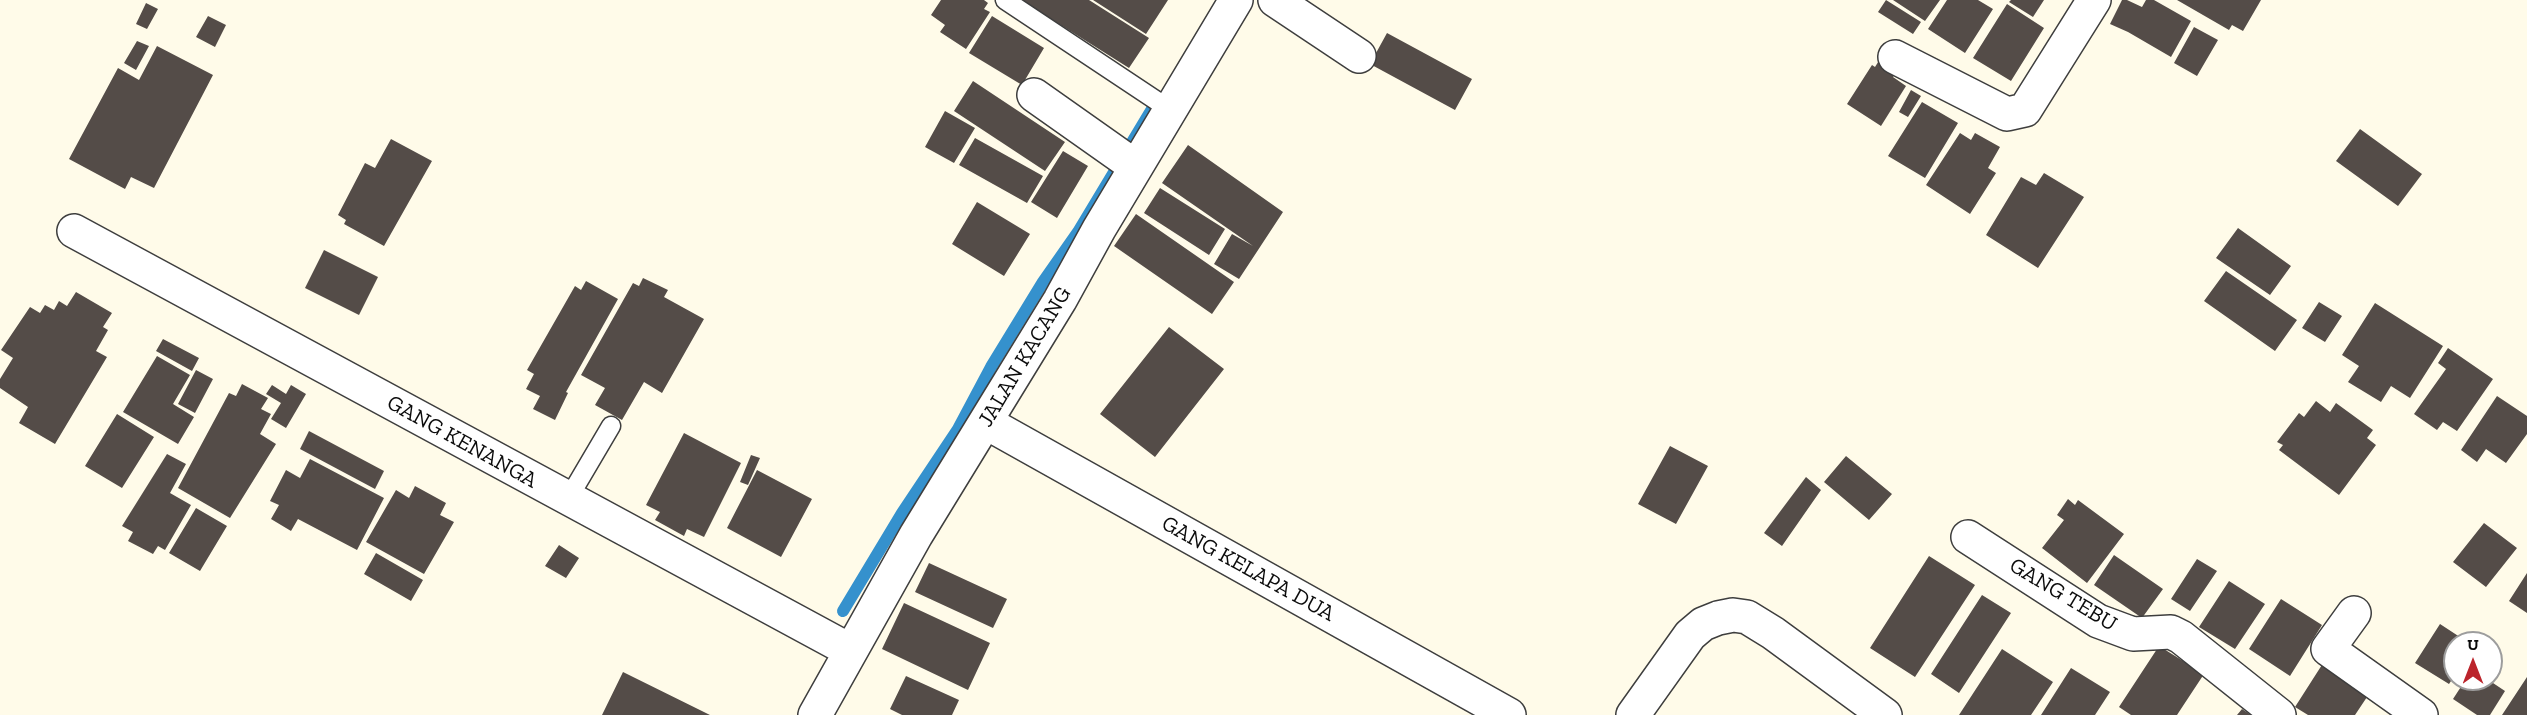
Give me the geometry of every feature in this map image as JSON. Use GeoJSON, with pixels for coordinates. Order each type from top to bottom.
{"type":"FeatureCollection","features":[{"type":"Feature","properties":{"kind":"street","name":"JALAN KACANG"},"geometry":{"type":"LineString","coordinates":[[815,715],[916,535],[987,423],[1060,300],[1099,229],[1125,159],[1236,0]]}},
{"type":"Feature","properties":{"kind":"street"},"geometry":{"type":"LineString","coordinates":[[1275,0],[1359,56]]}},
{"type":"Feature","properties":{"kind":"street"},"geometry":{"type":"LineString","coordinates":[[1895,57],[2007,114],[2025,110],[2094,0]]}},
{"type":"Feature","properties":{"kind":"street"},"geometry":{"type":"LineString","coordinates":[[1034,95],[1125,159]]}},
{"type":"Feature","properties":{"kind":"street","name":"GANG KENANGA"},"geometry":{"type":"LineString","coordinates":[[74,231],[851,651]]}},
{"type":"Feature","properties":{"kind":"street","name":"GANG KELAPA DUA"},"geometry":{"type":"LineString","coordinates":[[987,423],[1509,715]]}},
{"type":"Feature","properties":{"kind":"street","name":"GANG TEBU"},"geometry":{"type":"LineString","coordinates":[[1968,537],[2098,621],[2133,634],[2170,632],[2181,637],[2279,715]]}},
{"type":"Feature","properties":{"kind":"street"},"geometry":{"type":"LineString","coordinates":[[2354,613],[2328,649],[2421,715]]}},
{"type":"Feature","properties":{"kind":"street"},"geometry":{"type":"LineString","coordinates":[[1633,715],[1690,635],[1703,624],[1733,615],[1747,617],[1773,633],[1885,715]]}},
{"type":"Feature","properties":{"kind":"lane"},"geometry":{"type":"LineString","coordinates":[[1005,0],[1163,106]]}},
{"type":"Feature","properties":{"kind":"lane"},"geometry":{"type":"LineString","coordinates":[[568,500],[611,426]]}},
{"type":"Feature","properties":{"kind":"building"},"geometry":{"type":"Polygon","coordinates":[[[941,0],[984,0],[988,3],[984,9],[990,12],[966,49],[940,32],[945,25],[931,15],[941,0]]]}},
{"type":"Feature","properties":{"kind":"building"},"geometry":{"type":"Polygon","coordinates":[[[1021,0],[1089,0],[1149,38],[1129,68],[1021,0]]]}},
{"type":"Feature","properties":{"kind":"building"},"geometry":{"type":"Polygon","coordinates":[[[1093,0],[1168,0],[1146,34],[1093,0]]]}},
{"type":"Feature","properties":{"kind":"building"},"geometry":{"type":"Polygon","coordinates":[[[1886,0],[1921,22],[1913,34],[1878,12],[1886,0]]]}},
{"type":"Feature","properties":{"kind":"building"},"geometry":{"type":"Polygon","coordinates":[[[1893,0],[1940,0],[1925,21],[1893,0]]]}},
{"type":"Feature","properties":{"kind":"building"},"geometry":{"type":"Polygon","coordinates":[[[1947,0],[1978,0],[1993,9],[1965,53],[1928,29],[1947,0]]]}},
{"type":"Feature","properties":{"kind":"building"},"geometry":{"type":"Polygon","coordinates":[[[2011,0],[2044,0],[2033,17],[2009,2],[2011,0]]]}},
{"type":"Feature","properties":{"kind":"building"},"geometry":{"type":"Polygon","coordinates":[[[2122,0],[2142,7],[2146,0],[2154,0],[2191,21],[2171,57],[2110,24],[2122,0]]]}},
{"type":"Feature","properties":{"kind":"building"},"geometry":{"type":"Polygon","coordinates":[[[2177,0],[2261,0],[2243,31],[2232,25],[2229,30],[2177,0]]]}},
{"type":"Feature","properties":{"kind":"building"},"geometry":{"type":"Polygon","coordinates":[[[146,3],[158,9],[147,29],[136,24],[146,3]]]}},
{"type":"Feature","properties":{"kind":"building"},"geometry":{"type":"Polygon","coordinates":[[[2007,4],[2044,28],[2011,81],[1973,58],[2007,4]]]}},
{"type":"Feature","properties":{"kind":"building"},"geometry":{"type":"Polygon","coordinates":[[[208,16],[226,25],[215,47],[196,37],[208,16]]]}},
{"type":"Feature","properties":{"kind":"building"},"geometry":{"type":"Polygon","coordinates":[[[992,16],[1044,48],[1022,85],[969,53],[992,16]]]}},
{"type":"Feature","properties":{"kind":"building"},"geometry":{"type":"Polygon","coordinates":[[[2194,27],[2218,40],[2197,76],[2174,63],[2194,27]]]}},
{"type":"Feature","properties":{"kind":"building"},"geometry":{"type":"Polygon","coordinates":[[[1387,33],[1472,79],[1455,110],[1370,64],[1387,33]]]}},
{"type":"Feature","properties":{"kind":"building"},"geometry":{"type":"Polygon","coordinates":[[[137,41],[149,46],[136,70],[124,63],[137,41]]]}},
{"type":"Feature","properties":{"kind":"building"},"geometry":{"type":"Polygon","coordinates":[[[157,46],[213,75],[154,188],[131,177],[125,189],[69,159],[118,68],[139,80],[157,46]]]}},
{"type":"Feature","properties":{"kind":"building"},"geometry":{"type":"Polygon","coordinates":[[[1880,59],[1898,70],[1893,77],[1906,86],[1881,126],[1847,104],[1872,65],[1875,67],[1880,59]]]}},
{"type":"Feature","properties":{"kind":"building"},"geometry":{"type":"Polygon","coordinates":[[[973,81],[1065,142],[1045,171],[954,111],[973,81]]]}},
{"type":"Feature","properties":{"kind":"building"},"geometry":{"type":"Polygon","coordinates":[[[1911,90],[1921,96],[1908,117],[1899,112],[1911,90]]]}},
{"type":"Feature","properties":{"kind":"building"},"geometry":{"type":"Polygon","coordinates":[[[1922,102],[1958,123],[1925,178],[1888,156],[1922,102]]]}},
{"type":"Feature","properties":{"kind":"building"},"geometry":{"type":"Polygon","coordinates":[[[945,111],[975,128],[954,163],[925,147],[945,111]]]}},
{"type":"Feature","properties":{"kind":"building"},"geometry":{"type":"Polygon","coordinates":[[[2360,129],[2422,174],[2398,206],[2336,161],[2360,129]]]}},
{"type":"Feature","properties":{"kind":"building"},"geometry":{"type":"Polygon","coordinates":[[[1960,133],[1971,140],[1975,133],[2000,147],[1988,168],[1996,173],[1970,214],[1926,185],[1960,133]]]}},
{"type":"Feature","properties":{"kind":"building"},"geometry":{"type":"Polygon","coordinates":[[[975,138],[1043,176],[1027,203],[959,165],[975,138]]]}},
{"type":"Feature","properties":{"kind":"building"},"geometry":{"type":"Polygon","coordinates":[[[391,139],[432,161],[384,246],[344,224],[346,220],[338,215],[365,163],[375,168],[391,139]]]}},
{"type":"Feature","properties":{"kind":"building"},"geometry":{"type":"Polygon","coordinates":[[[1188,145],[1283,212],[1239,279],[1214,264],[1232,234],[1253,246],[1162,183],[1188,145]]]}},
{"type":"Feature","properties":{"kind":"building"},"geometry":{"type":"Polygon","coordinates":[[[1063,151],[1088,166],[1057,218],[1031,202],[1063,151]]]}},
{"type":"Feature","properties":{"kind":"building"},"geometry":{"type":"Polygon","coordinates":[[[2044,173],[2084,197],[2038,268],[1986,235],[2021,177],[2036,185],[2044,173]]]}},
{"type":"Feature","properties":{"kind":"building"},"geometry":{"type":"Polygon","coordinates":[[[1160,188],[1225,229],[1209,255],[1144,213],[1160,188]]]}},
{"type":"Feature","properties":{"kind":"building"},"geometry":{"type":"Polygon","coordinates":[[[977,202],[1030,234],[1004,276],[952,244],[977,202]]]}},
{"type":"Feature","properties":{"kind":"building"},"geometry":{"type":"Polygon","coordinates":[[[1136,214],[1234,282],[1212,314],[1114,246],[1136,214]]]}},
{"type":"Feature","properties":{"kind":"building"},"geometry":{"type":"Polygon","coordinates":[[[2238,228],[2291,266],[2270,295],[2216,258],[2238,228]]]}},
{"type":"Feature","properties":{"kind":"building"},"geometry":{"type":"Polygon","coordinates":[[[324,250],[378,277],[359,315],[305,288],[324,250]]]}},
{"type":"Feature","properties":{"kind":"building"},"geometry":{"type":"Polygon","coordinates":[[[2226,271],[2297,320],[2275,351],[2204,301],[2226,271]]]}},
{"type":"Feature","properties":{"kind":"building"},"geometry":{"type":"Polygon","coordinates":[[[643,278],[668,290],[664,297],[704,319],[662,393],[644,382],[622,420],[595,405],[605,388],[581,375],[633,283],[639,286],[643,278]]]}},
{"type":"Feature","properties":{"kind":"building"},"geometry":{"type":"Polygon","coordinates":[[[586,281],[618,299],[566,392],[568,393],[555,420],[533,409],[540,396],[526,389],[534,374],[527,370],[575,286],[581,290],[586,281]]]}},
{"type":"Feature","properties":{"kind":"building"},"geometry":{"type":"Polygon","coordinates":[[[76,292],[112,313],[103,327],[108,330],[96,351],[107,357],[55,444],[19,423],[28,407],[0,388],[0,379],[13,358],[1,350],[30,307],[40,313],[45,305],[54,310],[59,301],[67,306],[76,292]]]}},
{"type":"Feature","properties":{"kind":"building"},"geometry":{"type":"Polygon","coordinates":[[[2319,302],[2342,316],[2325,342],[2302,328],[2319,302]]]}},
{"type":"Feature","properties":{"kind":"building"},"geometry":{"type":"Polygon","coordinates":[[[2375,303],[2443,346],[2410,398],[2391,386],[2381,402],[2348,382],[2359,366],[2342,355],[2375,303]]]}},
{"type":"Feature","properties":{"kind":"building"},"geometry":{"type":"Polygon","coordinates":[[[1169,327],[1224,369],[1155,457],[1100,414],[1169,327]]]}},
{"type":"Feature","properties":{"kind":"building"},"geometry":{"type":"Polygon","coordinates":[[[163,339],[199,358],[192,371],[156,351],[163,339]]]}},
{"type":"Feature","properties":{"kind":"building"},"geometry":{"type":"Polygon","coordinates":[[[2448,348],[2493,379],[2457,431],[2443,422],[2437,430],[2414,414],[2446,369],[2438,363],[2448,348]]]}},
{"type":"Feature","properties":{"kind":"building"},"geometry":{"type":"Polygon","coordinates":[[[157,356],[190,375],[173,404],[194,417],[178,444],[123,412],[157,356]]]}},
{"type":"Feature","properties":{"kind":"building"},"geometry":{"type":"Polygon","coordinates":[[[196,370],[213,379],[195,413],[178,404],[196,370]]]}},
{"type":"Feature","properties":{"kind":"building"},"geometry":{"type":"Polygon","coordinates":[[[242,384],[268,398],[261,409],[271,414],[260,434],[276,444],[230,518],[178,488],[229,393],[236,396],[242,384]]]}},
{"type":"Feature","properties":{"kind":"building"},"geometry":{"type":"Polygon","coordinates":[[[272,385],[286,394],[291,385],[306,394],[286,428],[271,419],[281,403],[266,394],[272,385]]]}},
{"type":"Feature","properties":{"kind":"building"},"geometry":{"type":"Polygon","coordinates":[[[2497,396],[2527,416],[2527,434],[2506,463],[2486,449],[2477,462],[2461,450],[2497,396]]]}},
{"type":"Feature","properties":{"kind":"building"},"geometry":{"type":"Polygon","coordinates":[[[2316,401],[2330,412],[2336,403],[2373,430],[2367,438],[2376,445],[2339,495],[2279,450],[2283,445],[2277,442],[2299,413],[2304,417],[2316,401]]]}},
{"type":"Feature","properties":{"kind":"building"},"geometry":{"type":"Polygon","coordinates":[[[117,414],[154,437],[122,488],[85,466],[117,414]]]}},
{"type":"Feature","properties":{"kind":"building"},"geometry":{"type":"Polygon","coordinates":[[[309,431],[384,471],[375,489],[300,449],[309,431]]]}},
{"type":"Feature","properties":{"kind":"building"},"geometry":{"type":"Polygon","coordinates":[[[684,433],[741,463],[704,537],[687,529],[684,536],[655,520],[660,512],[646,505],[684,433]]]}},
{"type":"Feature","properties":{"kind":"building"},"geometry":{"type":"Polygon","coordinates":[[[1670,446],[1708,466],[1676,524],[1638,504],[1670,446]]]}},
{"type":"Feature","properties":{"kind":"building"},"geometry":{"type":"Polygon","coordinates":[[[167,454],[186,464],[170,493],[191,505],[165,550],[158,546],[153,554],[128,541],[133,532],[122,526],[167,454]]]}},
{"type":"Feature","properties":{"kind":"building"},"geometry":{"type":"Polygon","coordinates":[[[751,455],[760,458],[748,485],[740,482],[751,455]]]}},
{"type":"Feature","properties":{"kind":"building"},"geometry":{"type":"Polygon","coordinates":[[[1846,456],[1892,494],[1869,520],[1824,482],[1846,456]]]}},
{"type":"Feature","properties":{"kind":"building"},"geometry":{"type":"Polygon","coordinates":[[[310,459],[384,498],[357,550],[298,519],[291,531],[271,519],[279,505],[270,501],[286,470],[300,478],[310,459]]]}},
{"type":"Feature","properties":{"kind":"building"},"geometry":{"type":"Polygon","coordinates":[[[757,470],[812,499],[781,557],[727,528],[757,470]]]}},
{"type":"Feature","properties":{"kind":"building"},"geometry":{"type":"Polygon","coordinates":[[[1806,477],[1821,490],[1782,546],[1764,533],[1806,477]]]}},
{"type":"Feature","properties":{"kind":"building"},"geometry":{"type":"Polygon","coordinates":[[[415,486],[446,503],[440,515],[454,522],[424,574],[366,542],[396,490],[409,498],[415,486]]]}},
{"type":"Feature","properties":{"kind":"building"},"geometry":{"type":"Polygon","coordinates":[[[2068,499],[2075,505],[2078,500],[2124,534],[2087,583],[2042,548],[2064,520],[2057,515],[2068,499]]]}},
{"type":"Feature","properties":{"kind":"building"},"geometry":{"type":"Polygon","coordinates":[[[196,508],[227,526],[200,571],[169,553],[196,508]]]}},
{"type":"Feature","properties":{"kind":"building"},"geometry":{"type":"Polygon","coordinates":[[[2484,523],[2517,548],[2486,587],[2453,562],[2484,523]]]}},
{"type":"Feature","properties":{"kind":"building"},"geometry":{"type":"Polygon","coordinates":[[[559,545],[579,558],[566,578],[545,566],[559,545]]]}},
{"type":"Feature","properties":{"kind":"building"},"geometry":{"type":"Polygon","coordinates":[[[376,553],[423,580],[411,601],[364,574],[376,553]]]}},
{"type":"Feature","properties":{"kind":"building"},"geometry":{"type":"Polygon","coordinates":[[[2114,555],[2163,589],[2142,618],[2094,585],[2114,555]]]}},
{"type":"Feature","properties":{"kind":"building"},"geometry":{"type":"Polygon","coordinates":[[[1929,556],[1975,585],[1915,677],[1870,648],[1929,556]]]}},
{"type":"Feature","properties":{"kind":"building"},"geometry":{"type":"Polygon","coordinates":[[[2197,559],[2217,571],[2190,611],[2171,599],[2197,559]]]}},
{"type":"Feature","properties":{"kind":"building"},"geometry":{"type":"Polygon","coordinates":[[[929,563],[1007,599],[993,628],[915,592],[929,563]]]}},
{"type":"Feature","properties":{"kind":"building"},"geometry":{"type":"Polygon","coordinates":[[[2527,573],[2527,613],[2509,601],[2527,573]]]}},
{"type":"Feature","properties":{"kind":"building"},"geometry":{"type":"Polygon","coordinates":[[[2229,581],[2265,604],[2235,649],[2199,627],[2229,581]]]}},
{"type":"Feature","properties":{"kind":"building"},"geometry":{"type":"Polygon","coordinates":[[[1982,595],[2011,613],[1959,693],[1931,674],[1982,595]]]}},
{"type":"Feature","properties":{"kind":"building"},"geometry":{"type":"Polygon","coordinates":[[[2281,599],[2322,625],[2290,676],[2249,649],[2281,599]]]}},
{"type":"Feature","properties":{"kind":"building"},"geometry":{"type":"Polygon","coordinates":[[[904,603],[990,643],[968,690],[882,649],[904,603]]]}},
{"type":"Feature","properties":{"kind":"building"},"geometry":{"type":"Polygon","coordinates":[[[2440,624],[2451,631],[2443,631],[2443,680],[2415,663],[2440,624]]]}},
{"type":"Feature","properties":{"kind":"building"},"geometry":{"type":"Polygon","coordinates":[[[2159,646],[2204,674],[2177,715],[2131,715],[2119,707],[2159,646]]]}},
{"type":"Feature","properties":{"kind":"building"},"geometry":{"type":"Polygon","coordinates":[[[2002,649],[2053,682],[2031,715],[1959,715],[2002,649]]]}},
{"type":"Feature","properties":{"kind":"building"},"geometry":{"type":"Polygon","coordinates":[[[2327,657],[2373,688],[2355,715],[2308,715],[2295,707],[2327,657]]]}},
{"type":"Feature","properties":{"kind":"building"},"geometry":{"type":"Polygon","coordinates":[[[2071,668],[2110,692],[2095,715],[2041,715],[2071,668]]]}},
{"type":"Feature","properties":{"kind":"building"},"geometry":{"type":"Polygon","coordinates":[[[623,672],[710,715],[602,715],[623,672]]]}},
{"type":"Feature","properties":{"kind":"building"},"geometry":{"type":"Polygon","coordinates":[[[906,676],[959,700],[952,715],[902,715],[890,709],[906,676]]]}},
{"type":"Feature","properties":{"kind":"building"},"geometry":{"type":"Polygon","coordinates":[[[2527,677],[2527,715],[2502,715],[2527,677]]]}},
{"type":"Feature","properties":{"kind":"building"},"geometry":{"type":"Polygon","coordinates":[[[2458,691],[2505,691],[2490,715],[2477,715],[2453,699],[2458,691]]]}},
{"type":"Feature","properties":{"kind":"building"},"geometry":{"type":"Polygon","coordinates":[[[2242,709],[2251,715],[2237,715],[2242,709]]]}},
{"type":"Feature","properties":{"kind":"waterway"},"geometry":{"type":"LineString","coordinates":[[843,611],[902,513],[958,429],[991,367],[1043,282],[1078,232],[1155,104]]}}]}
